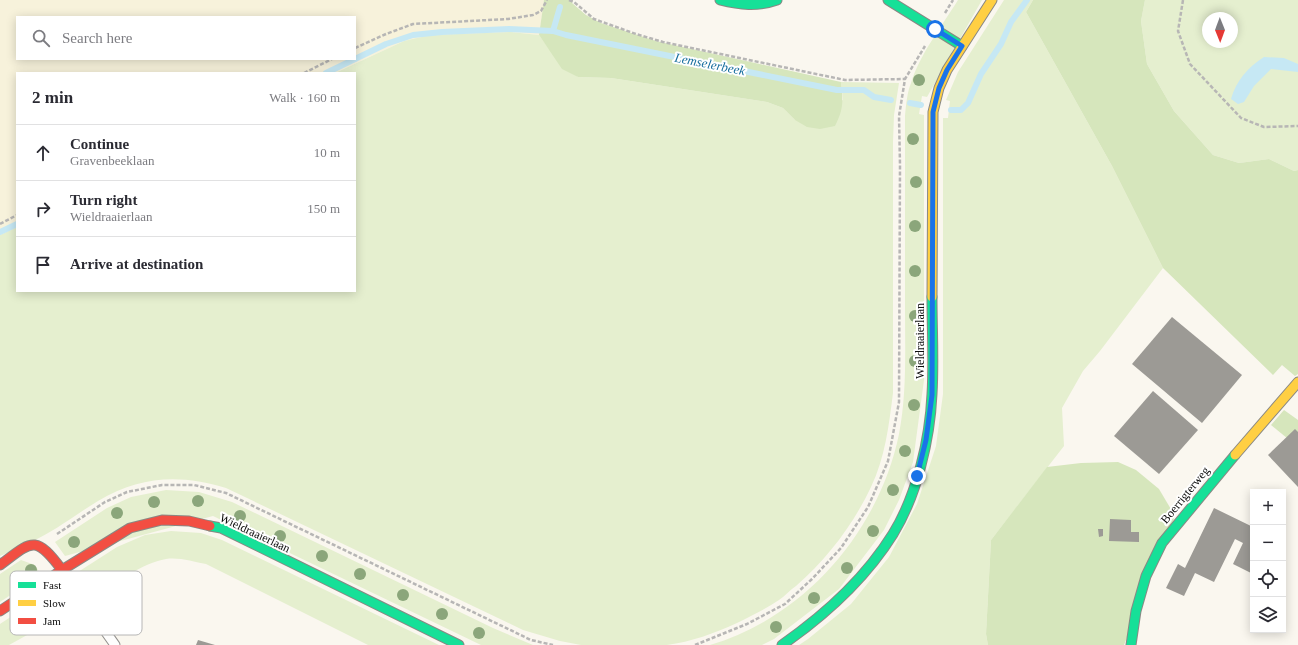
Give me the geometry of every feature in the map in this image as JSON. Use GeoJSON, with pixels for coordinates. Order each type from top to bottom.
{"type":"FeatureCollection","features":[{"type":"Feature","properties":{"kind":"street"},"geometry":{"type":"LineString","coordinates":[[720,0],[738,5],[765,4],[777,0]]}},
{"type":"Feature","properties":{"kind":"street"},"geometry":{"type":"LineString","coordinates":[[888,0],[962,46]]}},
{"type":"Feature","properties":{"kind":"street","name":"Wieldraaierlaan"},"geometry":{"type":"LineString","coordinates":[[782,645],[814,623],[870,566],[893,533],[905,508],[917,476],[926,440],[932,395],[933,112],[939,88],[947,70],[992,0]]}},
{"type":"Feature","properties":{"kind":"street","name":"Boerrigterweg"},"geometry":{"type":"LineString","coordinates":[[1131,645],[1136,611],[1146,576],[1162,543],[1215,478],[1298,382]]}},
{"type":"Feature","properties":{"kind":"street","name":"Wieldraaierlaan"},"geometry":{"type":"LineString","coordinates":[[62,570],[130,528],[162,520],[189,521],[220,528],[459,645]]}},
{"type":"Feature","properties":{"kind":"street"},"geometry":{"type":"LineString","coordinates":[[0,565],[29,545],[38,546],[50,554],[62,570]]}},
{"type":"Feature","properties":{"kind":"street","name":"Wieldraaierlaan"},"geometry":{"type":"LineString","coordinates":[[0,611],[10,604]]}},
{"type":"Feature","properties":{"kind":"lane"},"geometry":{"type":"LineString","coordinates":[[108,635],[115,645]]}},
{"type":"Feature","properties":{"kind":"path"},"geometry":{"type":"LineString","coordinates":[[356,48],[413,24],[508,19],[534,16],[541,11],[547,0]]}},
{"type":"Feature","properties":{"kind":"path","name":"Wieldraaierlaan"},"geometry":{"type":"LineString","coordinates":[[569,0],[574,2],[594,19],[663,42],[845,80],[906,79],[899,116],[899,402],[888,461],[868,507],[841,548],[812,579],[785,604],[747,624],[695,645]]}},
{"type":"Feature","properties":{"kind":"path"},"geometry":{"type":"LineString","coordinates":[[1183,0],[1178,31],[1190,64],[1220,97],[1241,118],[1264,127],[1298,126]]}},
{"type":"Feature","properties":{"kind":"path"},"geometry":{"type":"LineString","coordinates":[[306,72],[330,60]]}},
{"type":"Feature","properties":{"kind":"path"},"geometry":{"type":"LineString","coordinates":[[0,224],[16,216]]}},
{"type":"Feature","properties":{"kind":"shaded area"},"geometry":{"type":"Polygon","coordinates":[[[0,0],[544,0],[539,35],[511,32],[404,41],[337,72],[16,72],[16,227],[0,235],[0,0]]]}},
{"type":"Feature","properties":{"kind":"green space"},"geometry":{"type":"Polygon","coordinates":[[[544,0],[573,0],[572,3],[586,15],[601,23],[656,41],[841,82],[842,104],[838,120],[835,126],[820,129],[807,127],[795,120],[783,108],[767,102],[611,78],[578,77],[562,69],[539,35],[544,0]]]}},
{"type":"Feature","properties":{"kind":"green space"},"geometry":{"type":"Polygon","coordinates":[[[958,0],[982,0],[927,97],[922,96],[919,114],[924,115],[924,380],[913,462],[899,500],[884,530],[839,589],[774,639],[762,645],[710,645],[745,632],[777,614],[806,592],[833,565],[855,536],[874,504],[889,470],[902,419],[904,387],[905,116],[907,99],[920,61],[958,0]]]}},
{"type":"Feature","properties":{"kind":"green space"},"geometry":{"type":"Polygon","coordinates":[[[1004,0],[1033,0],[1026,12],[1112,166],[1163,268],[1083,371],[1062,408],[1064,446],[991,540],[986,634],[988,645],[799,645],[851,604],[889,557],[917,504],[936,446],[943,394],[943,118],[948,118],[950,101],[946,100],[958,72],[1004,0]]]}},
{"type":"Feature","properties":{"kind":"green space"},"geometry":{"type":"Polygon","coordinates":[[[1033,0],[1145,0],[1141,21],[1147,64],[1174,111],[1213,155],[1239,163],[1269,159],[1294,171],[1298,170],[1298,374],[1295,376],[1282,365],[1273,375],[1163,268],[1112,166],[1026,12],[1033,0]]]}},
{"type":"Feature","properties":{"kind":"green space"},"geometry":{"type":"Polygon","coordinates":[[[1145,0],[1298,0],[1298,170],[1294,171],[1269,159],[1239,163],[1213,155],[1174,111],[1147,64],[1141,21],[1145,0]]]}},
{"type":"Feature","properties":{"kind":"green space"},"geometry":{"type":"Polygon","coordinates":[[[511,32],[539,35],[549,49],[578,77],[611,78],[767,102],[783,108],[795,120],[843,100],[841,82],[899,83],[894,115],[893,142],[893,393],[888,429],[880,465],[871,487],[848,528],[829,553],[796,586],[774,603],[737,623],[703,637],[667,645],[581,645],[560,641],[523,630],[226,488],[192,481],[176,479],[160,480],[129,486],[98,501],[46,534],[0,556],[0,235],[16,227],[16,292],[356,292],[356,72],[337,72],[404,41],[431,35],[511,32]]]}},
{"type":"Feature","properties":{"kind":"green space"},"geometry":{"type":"Polygon","coordinates":[[[1284,410],[1298,420],[1298,447],[1271,425],[1284,410]]]}},
{"type":"Feature","properties":{"kind":"green space"},"geometry":{"type":"Polygon","coordinates":[[[1118,462],[1136,470],[1159,489],[1175,516],[1124,645],[988,645],[986,634],[991,540],[1047,467],[1081,463],[1118,462]]]}},
{"type":"Feature","properties":{"kind":"green space"},"geometry":{"type":"Polygon","coordinates":[[[166,490],[199,492],[232,502],[493,628],[533,645],[481,645],[213,516],[65,556],[55,542],[107,508],[131,497],[166,490]]]}},
{"type":"Feature","properties":{"kind":"green space"},"geometry":{"type":"Polygon","coordinates":[[[171,531],[201,533],[222,540],[439,645],[368,645],[206,564],[186,560],[166,559],[148,564],[135,571],[80,571],[117,547],[145,535],[171,531]]]}},
{"type":"Feature","properties":{"kind":"green space"},"geometry":{"type":"Polygon","coordinates":[[[21,560],[35,565],[39,571],[10,571],[10,595],[0,602],[0,574],[21,560]]]}},
{"type":"Feature","properties":{"kind":"green space"},"geometry":{"type":"Polygon","coordinates":[[[10,617],[10,635],[27,635],[9,645],[0,645],[0,624],[10,617]]]}},
{"type":"Feature","properties":{"kind":"water"},"geometry":{"type":"Polygon","coordinates":[[[1264,57],[1284,58],[1298,64],[1298,72],[1271,69],[1254,86],[1244,102],[1238,104],[1231,99],[1239,80],[1253,65],[1264,57]]]}},
{"type":"Feature","properties":{"kind":"building"},"geometry":{"type":"Polygon","coordinates":[[[1172,317],[1242,375],[1202,423],[1132,364],[1172,317]]]}},
{"type":"Feature","properties":{"kind":"building"},"geometry":{"type":"Polygon","coordinates":[[[1153,391],[1198,430],[1159,474],[1114,436],[1153,391]]]}},
{"type":"Feature","properties":{"kind":"building"},"geometry":{"type":"Polygon","coordinates":[[[1295,429],[1298,432],[1298,487],[1268,455],[1295,429]]]}},
{"type":"Feature","properties":{"kind":"building"},"geometry":{"type":"Polygon","coordinates":[[[1214,508],[1250,526],[1250,572],[1233,564],[1243,543],[1235,539],[1214,582],[1195,573],[1184,596],[1166,588],[1178,564],[1185,568],[1214,508]]]}},
{"type":"Feature","properties":{"kind":"building"},"geometry":{"type":"Polygon","coordinates":[[[1110,519],[1131,520],[1131,532],[1139,532],[1139,542],[1109,541],[1110,519]]]}},
{"type":"Feature","properties":{"kind":"building"},"geometry":{"type":"Polygon","coordinates":[[[1098,529],[1103,529],[1103,536],[1099,537],[1098,529]]]}},
{"type":"Feature","properties":{"kind":"building"},"geometry":{"type":"Polygon","coordinates":[[[198,640],[215,645],[196,645],[198,640]]]}},
{"type":"Feature","properties":{"kind":"waterway","name":"Lemselerbeek"},"geometry":{"type":"LineString","coordinates":[[951,110],[961,110],[968,103],[981,74],[1001,44],[1011,22],[1027,0]]}},
{"type":"Feature","properties":{"kind":"waterway","name":"Lemselerbeek"},"geometry":{"type":"LineString","coordinates":[[560,7],[553,31],[566,35],[837,90],[864,90],[874,97],[891,100]]}},
{"type":"Feature","properties":{"kind":"waterway"},"geometry":{"type":"LineString","coordinates":[[356,59],[386,44],[413,35],[509,29],[553,31]]}},
{"type":"Feature","properties":{"kind":"waterway"},"geometry":{"type":"LineString","coordinates":[[328,72],[353,60]]}},
{"type":"Feature","properties":{"kind":"waterway","name":"Lemselerbeek"},"geometry":{"type":"LineString","coordinates":[[910,103],[921,105]]}},
{"type":"Feature","properties":{"kind":"waterway"},"geometry":{"type":"LineString","coordinates":[[0,232],[16,224]]}},
{"type":"Feature","properties":{"kind":"traffic: fast"},"geometry":{"type":"LineString","coordinates":[[720,0],[748,4],[762,4],[777,0]]}},
{"type":"Feature","properties":{"kind":"traffic: fast"},"geometry":{"type":"LineString","coordinates":[[888,0],[962,46]]}},
{"type":"Feature","properties":{"kind":"traffic: fast"},"geometry":{"type":"LineString","coordinates":[[782,645],[829,609],[857,581],[893,534],[909,502],[921,466],[931,411],[933,370],[932,297]]}},
{"type":"Feature","properties":{"kind":"traffic: fast"},"geometry":{"type":"LineString","coordinates":[[1131,645],[1136,611],[1146,576],[1162,543],[1235,455]]}},
{"type":"Feature","properties":{"kind":"traffic: fast"},"geometry":{"type":"LineString","coordinates":[[210,526],[221,528],[459,645]]}},
{"type":"Feature","properties":{"kind":"traffic: slow"},"geometry":{"type":"LineString","coordinates":[[932,297],[933,112],[939,88],[947,70],[992,0]]}},
{"type":"Feature","properties":{"kind":"traffic: slow"},"geometry":{"type":"LineString","coordinates":[[1235,455],[1298,382]]}},
{"type":"Feature","properties":{"kind":"traffic: jam"},"geometry":{"type":"LineString","coordinates":[[60,571],[130,528],[162,520],[189,521],[210,526]]}},
{"type":"Feature","properties":{"kind":"traffic: jam"},"geometry":{"type":"LineString","coordinates":[[0,565],[19,551],[33,545],[39,546],[45,551],[53,558],[62,570]]}},
{"type":"Feature","properties":{"kind":"traffic: jam"},"geometry":{"type":"LineString","coordinates":[[0,611],[10,604]]}},
{"type":"Feature","properties":{"kind":"route"},"geometry":{"type":"LineString","coordinates":[[917,476],[926,440],[932,395],[933,112],[939,88],[947,70],[962,46],[935,29]]}}]}
